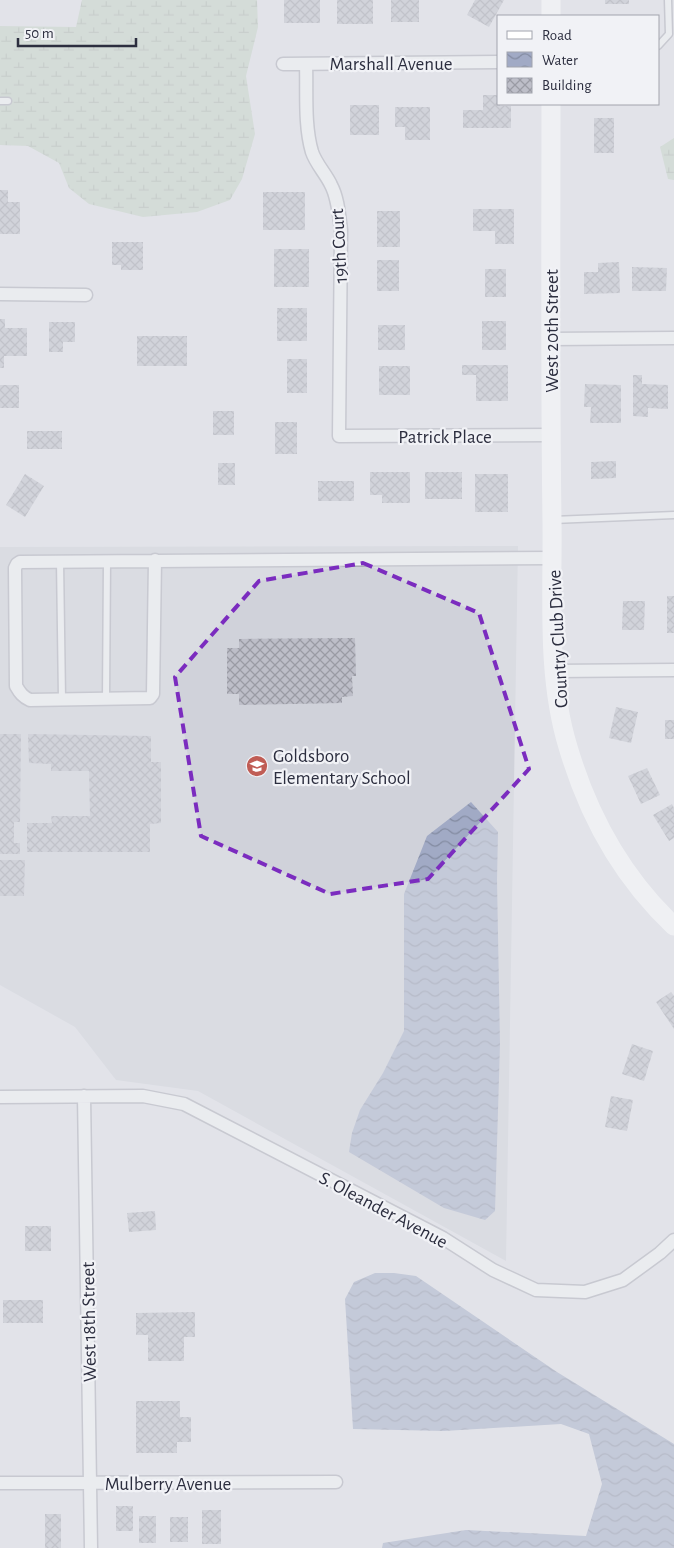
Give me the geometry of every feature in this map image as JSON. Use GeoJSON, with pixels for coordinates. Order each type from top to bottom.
{"type":"FeatureCollection","features":[{"type":"Feature","properties":{"kind":"street"},"geometry":{"type":"LineString","coordinates":[[551,0],[551,15]]}},
{"type":"Feature","properties":{"kind":"street","name":"Marshall Avenue"},"geometry":{"type":"LineString","coordinates":[[283,64],[497,62]]}},
{"type":"Feature","properties":{"kind":"street","name":"19th Court"},"geometry":{"type":"LineString","coordinates":[[306,64],[309,142],[313,154],[332,186],[341,230],[339,436]]}},
{"type":"Feature","properties":{"kind":"street","name":"West 20th Street"},"geometry":{"type":"LineString","coordinates":[[551,105],[552,558]]}},
{"type":"Feature","properties":{"kind":"street"},"geometry":{"type":"LineString","coordinates":[[0,294],[86,295]]}},
{"type":"Feature","properties":{"kind":"street"},"geometry":{"type":"LineString","coordinates":[[551,339],[674,338]]}},
{"type":"Feature","properties":{"kind":"street","name":"Patrick Place"},"geometry":{"type":"LineString","coordinates":[[339,436],[551,436]]}},
{"type":"Feature","properties":{"kind":"street"},"geometry":{"type":"LineString","coordinates":[[155,560],[153,694],[150,698],[30,700],[24,697],[16,686],[15,568],[20,562],[155,560],[552,558]]}},
{"type":"Feature","properties":{"kind":"street","name":"Country Club Drive"},"geometry":{"type":"LineString","coordinates":[[552,558],[554,671],[567,746],[585,798],[604,836],[632,879],[674,926]]}},
{"type":"Feature","properties":{"kind":"street"},"geometry":{"type":"LineString","coordinates":[[554,671],[674,670]]}},
{"type":"Feature","properties":{"kind":"street","name":"West 18th Street"},"geometry":{"type":"LineString","coordinates":[[84,1096],[91,1548]]}},
{"type":"Feature","properties":{"kind":"street","name":"S. Oleander Avenue"},"geometry":{"type":"LineString","coordinates":[[0,1097],[143,1096],[184,1104],[443,1238],[493,1270],[536,1290],[585,1292],[623,1280],[660,1253],[674,1240]]}},
{"type":"Feature","properties":{"kind":"street","name":"Mulberry Avenue"},"geometry":{"type":"LineString","coordinates":[[0,1484],[336,1482]]}},
{"type":"Feature","properties":{"kind":"lane"},"geometry":{"type":"LineString","coordinates":[[659,45],[669,34],[668,0]]}},
{"type":"Feature","properties":{"kind":"lane"},"geometry":{"type":"LineString","coordinates":[[0,101],[8,101]]}},
{"type":"Feature","properties":{"kind":"lane"},"geometry":{"type":"LineString","coordinates":[[552,520],[674,516]]}},
{"type":"Feature","properties":{"kind":"lane"},"geometry":{"type":"LineString","coordinates":[[106,699],[107,561]]}},
{"type":"Feature","properties":{"kind":"lane"},"geometry":{"type":"LineString","coordinates":[[60,562],[62,699]]}},
{"type":"Feature","properties":{"kind":"highlighted area"},"geometry":{"type":"Polygon","coordinates":[[[363,563],[479,613],[529,769],[428,879],[330,894],[201,836],[175,677],[259,581],[363,563]]]}},
{"type":"Feature","properties":{"kind":"shaded area","name":"Goldsboro Elementary School"},"geometry":{"type":"Polygon","coordinates":[[[518,546],[506,1261],[198,1091],[116,1080],[75,1027],[0,985],[0,547],[518,546]]]}},
{"type":"Feature","properties":{"kind":"green space"},"geometry":{"type":"Polygon","coordinates":[[[82,0],[257,0],[258,27],[246,76],[255,134],[242,179],[230,200],[197,212],[143,217],[89,204],[69,188],[59,163],[28,146],[0,145],[0,26],[76,27],[82,0]]]}},
{"type":"Feature","properties":{"kind":"green space"},"geometry":{"type":"Polygon","coordinates":[[[674,138],[674,180],[668,179],[660,147],[674,138]]]}},
{"type":"Feature","properties":{"kind":"water"},"geometry":{"type":"Polygon","coordinates":[[[471,802],[498,832],[500,1044],[495,1211],[485,1220],[444,1208],[349,1152],[352,1133],[360,1110],[383,1073],[404,1031],[404,894],[427,836],[471,802]]]}},
{"type":"Feature","properties":{"kind":"water"},"geometry":{"type":"Polygon","coordinates":[[[375,1273],[416,1276],[557,1372],[674,1444],[674,1548],[382,1548],[383,1543],[466,1530],[586,1536],[602,1484],[589,1434],[561,1424],[444,1431],[353,1429],[345,1299],[354,1282],[375,1273]]]}},
{"type":"Feature","properties":{"kind":"building"},"geometry":{"type":"Polygon","coordinates":[[[284,0],[320,0],[320,23],[284,23],[284,0]]]}},
{"type":"Feature","properties":{"kind":"building"},"geometry":{"type":"Polygon","coordinates":[[[337,0],[373,0],[373,24],[337,24],[337,0]]]}},
{"type":"Feature","properties":{"kind":"building"},"geometry":{"type":"Polygon","coordinates":[[[391,0],[419,0],[419,22],[391,22],[391,0]]]}},
{"type":"Feature","properties":{"kind":"building"},"geometry":{"type":"Polygon","coordinates":[[[475,0],[504,0],[489,27],[467,15],[475,0]]]}},
{"type":"Feature","properties":{"kind":"building"},"geometry":{"type":"Polygon","coordinates":[[[605,0],[629,0],[629,4],[605,4],[605,0]]]}},
{"type":"Feature","properties":{"kind":"building"},"geometry":{"type":"Polygon","coordinates":[[[483,95],[497,95],[497,105],[511,106],[511,128],[463,128],[463,110],[483,110],[483,95]]]}},
{"type":"Feature","properties":{"kind":"building"},"geometry":{"type":"Polygon","coordinates":[[[350,105],[379,105],[379,135],[350,135],[350,105]]]}},
{"type":"Feature","properties":{"kind":"building"},"geometry":{"type":"Polygon","coordinates":[[[395,107],[430,107],[430,140],[405,140],[405,127],[395,127],[395,107]]]}},
{"type":"Feature","properties":{"kind":"building"},"geometry":{"type":"Polygon","coordinates":[[[594,118],[614,118],[614,153],[594,153],[594,118]]]}},
{"type":"Feature","properties":{"kind":"building"},"geometry":{"type":"Polygon","coordinates":[[[0,190],[8,190],[8,202],[20,202],[20,234],[0,234],[0,190]]]}},
{"type":"Feature","properties":{"kind":"building"},"geometry":{"type":"Polygon","coordinates":[[[263,192],[305,192],[305,230],[263,230],[263,192]]]}},
{"type":"Feature","properties":{"kind":"building"},"geometry":{"type":"Polygon","coordinates":[[[473,209],[514,209],[514,244],[495,244],[495,231],[473,231],[473,209]]]}},
{"type":"Feature","properties":{"kind":"building"},"geometry":{"type":"Polygon","coordinates":[[[377,211],[400,211],[400,247],[377,247],[377,211]]]}},
{"type":"Feature","properties":{"kind":"building"},"geometry":{"type":"Polygon","coordinates":[[[112,242],[143,242],[143,270],[121,270],[121,265],[112,265],[112,242]]]}},
{"type":"Feature","properties":{"kind":"building"},"geometry":{"type":"Polygon","coordinates":[[[274,249],[309,249],[309,287],[274,287],[274,249]]]}},
{"type":"Feature","properties":{"kind":"building"},"geometry":{"type":"Polygon","coordinates":[[[377,260],[399,260],[399,291],[377,291],[377,260]]]}},
{"type":"Feature","properties":{"kind":"building"},"geometry":{"type":"Polygon","coordinates":[[[619,262],[620,293],[584,294],[584,272],[598,272],[598,263],[619,262]]]}},
{"type":"Feature","properties":{"kind":"building"},"geometry":{"type":"Polygon","coordinates":[[[632,267],[667,268],[666,291],[632,291],[632,267]]]}},
{"type":"Feature","properties":{"kind":"building"},"geometry":{"type":"Polygon","coordinates":[[[485,269],[506,269],[506,297],[485,297],[485,269]]]}},
{"type":"Feature","properties":{"kind":"building"},"geometry":{"type":"Polygon","coordinates":[[[277,308],[307,308],[307,341],[277,341],[277,308]]]}},
{"type":"Feature","properties":{"kind":"building"},"geometry":{"type":"Polygon","coordinates":[[[0,319],[5,319],[5,328],[27,328],[27,356],[4,356],[4,368],[0,368],[0,319]]]}},
{"type":"Feature","properties":{"kind":"building"},"geometry":{"type":"Polygon","coordinates":[[[482,321],[506,321],[506,350],[482,350],[482,321]]]}},
{"type":"Feature","properties":{"kind":"building"},"geometry":{"type":"Polygon","coordinates":[[[49,322],[75,322],[75,342],[63,342],[63,352],[49,352],[49,322]]]}},
{"type":"Feature","properties":{"kind":"building"},"geometry":{"type":"Polygon","coordinates":[[[378,325],[405,325],[405,350],[378,350],[378,325]]]}},
{"type":"Feature","properties":{"kind":"building"},"geometry":{"type":"Polygon","coordinates":[[[137,336],[187,336],[187,366],[137,366],[137,336]]]}},
{"type":"Feature","properties":{"kind":"building"},"geometry":{"type":"Polygon","coordinates":[[[287,359],[307,359],[307,393],[287,393],[287,359]]]}},
{"type":"Feature","properties":{"kind":"building"},"geometry":{"type":"Polygon","coordinates":[[[462,365],[508,365],[508,401],[476,401],[476,375],[462,375],[462,365]]]}},
{"type":"Feature","properties":{"kind":"building"},"geometry":{"type":"Polygon","coordinates":[[[379,366],[410,366],[410,395],[379,395],[379,366]]]}},
{"type":"Feature","properties":{"kind":"building"},"geometry":{"type":"Polygon","coordinates":[[[633,375],[642,375],[642,384],[668,385],[668,409],[648,408],[648,417],[633,416],[633,375]]]}},
{"type":"Feature","properties":{"kind":"building"},"geometry":{"type":"Polygon","coordinates":[[[585,384],[621,385],[621,423],[590,423],[591,407],[584,407],[585,384]]]}},
{"type":"Feature","properties":{"kind":"building"},"geometry":{"type":"Polygon","coordinates":[[[0,385],[19,385],[19,408],[0,408],[0,385]]]}},
{"type":"Feature","properties":{"kind":"building"},"geometry":{"type":"Polygon","coordinates":[[[213,411],[234,411],[234,435],[213,435],[213,411]]]}},
{"type":"Feature","properties":{"kind":"building"},"geometry":{"type":"Polygon","coordinates":[[[275,422],[297,422],[297,454],[275,454],[275,422]]]}},
{"type":"Feature","properties":{"kind":"building"},"geometry":{"type":"Polygon","coordinates":[[[27,431],[62,431],[62,449],[27,449],[27,431]]]}},
{"type":"Feature","properties":{"kind":"building"},"geometry":{"type":"Polygon","coordinates":[[[616,461],[616,478],[591,479],[591,462],[616,461]]]}},
{"type":"Feature","properties":{"kind":"building"},"geometry":{"type":"Polygon","coordinates":[[[218,463],[235,463],[235,485],[218,485],[218,463]]]}},
{"type":"Feature","properties":{"kind":"building"},"geometry":{"type":"Polygon","coordinates":[[[370,472],[410,472],[410,503],[382,503],[382,495],[370,495],[370,472]]]}},
{"type":"Feature","properties":{"kind":"building"},"geometry":{"type":"Polygon","coordinates":[[[425,472],[462,472],[462,499],[425,499],[425,472]]]}},
{"type":"Feature","properties":{"kind":"building"},"geometry":{"type":"Polygon","coordinates":[[[25,474],[44,486],[25,517],[6,505],[25,474]]]}},
{"type":"Feature","properties":{"kind":"building"},"geometry":{"type":"Polygon","coordinates":[[[475,474],[508,474],[508,512],[475,512],[475,474]]]}},
{"type":"Feature","properties":{"kind":"building"},"geometry":{"type":"Polygon","coordinates":[[[318,481],[354,481],[354,501],[318,501],[318,481]]]}},
{"type":"Feature","properties":{"kind":"building"},"geometry":{"type":"Polygon","coordinates":[[[667,596],[674,596],[674,633],[667,633],[667,596]]]}},
{"type":"Feature","properties":{"kind":"building"},"geometry":{"type":"Polygon","coordinates":[[[623,601],[645,601],[644,630],[622,630],[623,601]]]}},
{"type":"Feature","properties":{"kind":"building"},"geometry":{"type":"Polygon","coordinates":[[[355,638],[356,676],[352,676],[353,696],[342,697],[342,703],[239,705],[239,694],[227,694],[227,648],[239,648],[239,639],[355,638]]]}},
{"type":"Feature","properties":{"kind":"building"},"geometry":{"type":"Polygon","coordinates":[[[616,707],[638,712],[631,743],[609,738],[616,707]]]}},
{"type":"Feature","properties":{"kind":"building"},"geometry":{"type":"Polygon","coordinates":[[[665,720],[674,720],[674,739],[665,739],[665,720]]]}},
{"type":"Feature","properties":{"kind":"building"},"geometry":{"type":"Polygon","coordinates":[[[0,734],[21,734],[20,822],[14,822],[14,843],[20,843],[20,854],[0,854],[0,734]]]}},
{"type":"Feature","properties":{"kind":"building"},"geometry":{"type":"Polygon","coordinates":[[[28,734],[151,736],[151,762],[161,762],[161,823],[150,824],[150,852],[27,852],[27,823],[52,823],[51,816],[90,816],[89,771],[51,771],[51,764],[29,763],[28,734]]]}},
{"type":"Feature","properties":{"kind":"building"},"geometry":{"type":"Polygon","coordinates":[[[647,768],[660,795],[641,804],[628,776],[647,768]]]}},
{"type":"Feature","properties":{"kind":"building"},"geometry":{"type":"Polygon","coordinates":[[[672,804],[674,808],[674,838],[669,841],[653,815],[672,804]]]}},
{"type":"Feature","properties":{"kind":"building"},"geometry":{"type":"Polygon","coordinates":[[[0,860],[25,860],[24,896],[0,896],[0,860]]]}},
{"type":"Feature","properties":{"kind":"building"},"geometry":{"type":"Polygon","coordinates":[[[671,992],[674,996],[674,1029],[656,1002],[671,992]]]}},
{"type":"Feature","properties":{"kind":"building"},"geometry":{"type":"Polygon","coordinates":[[[632,1044],[653,1051],[644,1081],[622,1074],[632,1044]]]}},
{"type":"Feature","properties":{"kind":"building"},"geometry":{"type":"Polygon","coordinates":[[[611,1096],[633,1100],[627,1131],[605,1127],[611,1096]]]}},
{"type":"Feature","properties":{"kind":"building"},"geometry":{"type":"Polygon","coordinates":[[[155,1211],[156,1230],[129,1232],[127,1213],[155,1211]]]}},
{"type":"Feature","properties":{"kind":"building"},"geometry":{"type":"Polygon","coordinates":[[[25,1226],[51,1226],[51,1251],[25,1251],[25,1226]]]}},
{"type":"Feature","properties":{"kind":"building"},"geometry":{"type":"Polygon","coordinates":[[[3,1300],[43,1300],[43,1323],[3,1323],[3,1300]]]}},
{"type":"Feature","properties":{"kind":"building"},"geometry":{"type":"Polygon","coordinates":[[[195,1312],[195,1337],[184,1337],[184,1361],[148,1361],[148,1335],[136,1335],[136,1313],[195,1312]]]}},
{"type":"Feature","properties":{"kind":"building"},"geometry":{"type":"Polygon","coordinates":[[[136,1401],[180,1401],[180,1417],[191,1417],[191,1442],[177,1442],[177,1453],[136,1453],[136,1401]]]}},
{"type":"Feature","properties":{"kind":"building"},"geometry":{"type":"Polygon","coordinates":[[[116,1506],[133,1506],[133,1531],[116,1531],[116,1506]]]}},
{"type":"Feature","properties":{"kind":"building"},"geometry":{"type":"Polygon","coordinates":[[[202,1510],[221,1510],[221,1544],[202,1544],[202,1510]]]}},
{"type":"Feature","properties":{"kind":"building"},"geometry":{"type":"Polygon","coordinates":[[[45,1514],[61,1514],[61,1548],[45,1548],[45,1514]]]}},
{"type":"Feature","properties":{"kind":"building"},"geometry":{"type":"Polygon","coordinates":[[[139,1516],[156,1516],[156,1543],[139,1543],[139,1516]]]}},
{"type":"Feature","properties":{"kind":"building"},"geometry":{"type":"Polygon","coordinates":[[[170,1517],[188,1517],[188,1542],[170,1542],[170,1517]]]}},
{"type":"Feature","properties":{"kind":"place","name":"Goldsboro Elementary School"},"geometry":{"type":"Point","coordinates":[257,766]}}]}
